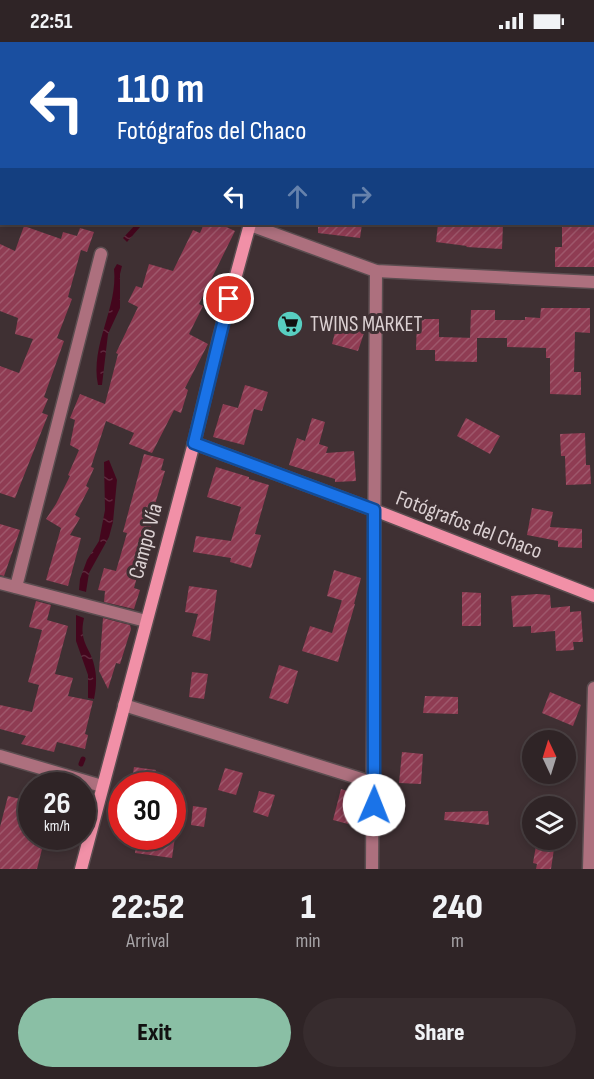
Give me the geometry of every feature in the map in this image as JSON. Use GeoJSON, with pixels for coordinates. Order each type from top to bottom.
{"type":"FeatureCollection","features":[{"type":"Feature","properties":{"kind":"street","name":"Campo Vía"},"geometry":{"type":"LineString","coordinates":[[81,869],[250,225]]}},
{"type":"Feature","properties":{"kind":"street"},"geometry":{"type":"LineString","coordinates":[[253,225],[376,271],[594,282]]}},
{"type":"Feature","properties":{"kind":"street"},"geometry":{"type":"LineString","coordinates":[[16,587],[101,255]]}},
{"type":"Feature","properties":{"kind":"street"},"geometry":{"type":"LineString","coordinates":[[372,869],[376,271]]}},
{"type":"Feature","properties":{"kind":"street","name":"Fotógrafos del Chaco"},"geometry":{"type":"LineString","coordinates":[[194,443],[594,596]]}},
{"type":"Feature","properties":{"kind":"street"},"geometry":{"type":"LineString","coordinates":[[0,583],[146,621]]}},
{"type":"Feature","properties":{"kind":"street"},"geometry":{"type":"LineString","coordinates":[[590,869],[594,688]]}},
{"type":"Feature","properties":{"kind":"street"},"geometry":{"type":"LineString","coordinates":[[124,705],[374,783]]}},
{"type":"Feature","properties":{"kind":"street"},"geometry":{"type":"LineString","coordinates":[[0,756],[102,786]]}},
{"type":"Feature","properties":{"kind":"water"},"geometry":{"type":"Polygon","coordinates":[[[135,225],[145,225],[127,242],[123,238],[135,225]]]}},
{"type":"Feature","properties":{"kind":"water"},"geometry":{"type":"Polygon","coordinates":[[[117,264],[122,266],[120,308],[108,334],[102,385],[98,385],[98,355],[112,298],[114,269],[117,264]]]}},
{"type":"Feature","properties":{"kind":"water"},"geometry":{"type":"Polygon","coordinates":[[[109,460],[117,480],[113,522],[109,537],[89,573],[86,592],[79,590],[80,579],[87,560],[99,541],[105,510],[104,462],[109,460]]]}},
{"type":"Feature","properties":{"kind":"water"},"geometry":{"type":"Polygon","coordinates":[[[76,615],[84,618],[84,640],[95,669],[94,699],[88,698],[88,675],[76,641],[76,615]]]}},
{"type":"Feature","properties":{"kind":"building"},"geometry":{"type":"Polygon","coordinates":[[[204,225],[222,225],[235,231],[199,304],[203,306],[189,334],[208,344],[185,388],[188,390],[181,413],[174,410],[152,453],[129,444],[134,433],[106,421],[91,467],[94,468],[86,486],[89,488],[75,515],[80,518],[70,535],[81,538],[68,586],[46,580],[61,528],[46,519],[70,476],[68,475],[79,450],[70,445],[75,420],[70,418],[80,394],[105,404],[118,354],[116,353],[138,307],[128,302],[136,286],[142,288],[149,264],[173,271],[193,230],[200,233],[204,225]]]}},
{"type":"Feature","properties":{"kind":"building"},"geometry":{"type":"Polygon","coordinates":[[[318,225],[362,225],[360,238],[318,233],[318,225]]]}},
{"type":"Feature","properties":{"kind":"building"},"geometry":{"type":"Polygon","coordinates":[[[438,225],[503,225],[502,249],[466,247],[436,242],[438,225]]]}},
{"type":"Feature","properties":{"kind":"building"},"geometry":{"type":"Polygon","coordinates":[[[562,225],[594,225],[594,267],[555,267],[555,247],[562,247],[562,225]]]}},
{"type":"Feature","properties":{"kind":"building"},"geometry":{"type":"Polygon","coordinates":[[[24,226],[61,239],[63,232],[77,236],[80,228],[94,232],[87,252],[81,250],[68,297],[72,299],[57,338],[64,341],[44,397],[48,399],[42,413],[48,415],[15,498],[0,493],[0,366],[19,373],[33,339],[15,334],[18,318],[0,311],[0,244],[15,251],[24,226]]]}},
{"type":"Feature","properties":{"kind":"building"},"geometry":{"type":"Polygon","coordinates":[[[541,308],[590,308],[590,333],[575,332],[574,372],[581,372],[581,395],[550,394],[550,358],[546,358],[546,348],[507,347],[507,338],[470,338],[471,310],[495,310],[495,320],[525,320],[525,317],[540,318],[541,308]]]}},
{"type":"Feature","properties":{"kind":"building"},"geometry":{"type":"Polygon","coordinates":[[[417,319],[439,319],[439,337],[477,338],[477,362],[435,361],[435,350],[416,350],[417,319]]]}},
{"type":"Feature","properties":{"kind":"building"},"geometry":{"type":"Polygon","coordinates":[[[337,325],[364,333],[358,351],[332,344],[337,325]]]}},
{"type":"Feature","properties":{"kind":"building"},"geometry":{"type":"Polygon","coordinates":[[[245,385],[268,392],[262,411],[254,409],[244,445],[213,437],[223,404],[238,408],[245,385]]]}},
{"type":"Feature","properties":{"kind":"building"},"geometry":{"type":"Polygon","coordinates":[[[312,418],[325,422],[319,444],[328,447],[326,453],[354,451],[356,481],[335,482],[335,479],[289,465],[297,438],[305,441],[312,418]]]}},
{"type":"Feature","properties":{"kind":"building"},"geometry":{"type":"Polygon","coordinates":[[[466,418],[500,436],[490,454],[457,436],[466,418]]]}},
{"type":"Feature","properties":{"kind":"building"},"geometry":{"type":"Polygon","coordinates":[[[585,433],[586,465],[590,465],[591,484],[566,485],[565,456],[561,456],[560,434],[585,433]]]}},
{"type":"Feature","properties":{"kind":"building"},"geometry":{"type":"Polygon","coordinates":[[[144,454],[164,459],[161,470],[165,471],[134,588],[140,590],[134,609],[104,602],[105,591],[98,590],[104,568],[116,571],[127,533],[123,532],[144,454]]]}},
{"type":"Feature","properties":{"kind":"building"},"geometry":{"type":"Polygon","coordinates":[[[216,467],[269,485],[255,534],[261,535],[251,568],[230,562],[231,558],[193,552],[196,536],[231,541],[241,507],[207,497],[216,467]]]}},
{"type":"Feature","properties":{"kind":"building"},"geometry":{"type":"Polygon","coordinates":[[[532,508],[553,512],[550,527],[582,529],[582,548],[558,547],[558,541],[527,535],[532,508]]]}},
{"type":"Feature","properties":{"kind":"building"},"geometry":{"type":"Polygon","coordinates":[[[0,524],[20,530],[4,576],[0,575],[0,524]]]}},
{"type":"Feature","properties":{"kind":"building"},"geometry":{"type":"Polygon","coordinates":[[[334,570],[361,578],[354,604],[327,596],[334,570]]]}},
{"type":"Feature","properties":{"kind":"building"},"geometry":{"type":"Polygon","coordinates":[[[189,586],[217,590],[210,641],[192,636],[198,614],[185,612],[189,586]]]}},
{"type":"Feature","properties":{"kind":"building"},"geometry":{"type":"Polygon","coordinates":[[[462,592],[481,593],[481,626],[462,626],[462,592]]]}},
{"type":"Feature","properties":{"kind":"building"},"geometry":{"type":"Polygon","coordinates":[[[550,595],[551,608],[570,606],[570,612],[581,611],[583,642],[573,642],[574,650],[556,651],[555,631],[531,633],[531,626],[513,627],[511,596],[550,595]]]}},
{"type":"Feature","properties":{"kind":"building"},"geometry":{"type":"Polygon","coordinates":[[[342,600],[355,604],[338,662],[302,651],[310,626],[332,633],[342,600]]]}},
{"type":"Feature","properties":{"kind":"building"},"geometry":{"type":"Polygon","coordinates":[[[36,601],[51,605],[47,620],[68,626],[55,674],[73,678],[68,696],[93,701],[85,734],[88,735],[85,749],[57,742],[54,752],[21,744],[26,736],[0,729],[0,705],[32,712],[39,685],[28,682],[42,630],[29,627],[36,601]]]}},
{"type":"Feature","properties":{"kind":"building"},"geometry":{"type":"Polygon","coordinates":[[[103,618],[130,625],[131,629],[120,664],[116,663],[108,689],[99,671],[103,618]]]}},
{"type":"Feature","properties":{"kind":"building"},"geometry":{"type":"Polygon","coordinates":[[[279,665],[298,671],[288,704],[269,698],[279,665]]]}},
{"type":"Feature","properties":{"kind":"building"},"geometry":{"type":"Polygon","coordinates":[[[192,672],[208,674],[204,699],[189,697],[192,672]]]}},
{"type":"Feature","properties":{"kind":"building"},"geometry":{"type":"Polygon","coordinates":[[[550,692],[581,705],[573,726],[542,713],[550,692]]]}},
{"type":"Feature","properties":{"kind":"building"},"geometry":{"type":"Polygon","coordinates":[[[425,696],[458,697],[458,714],[423,713],[425,696]]]}},
{"type":"Feature","properties":{"kind":"building"},"geometry":{"type":"Polygon","coordinates":[[[402,752],[423,754],[421,784],[399,783],[402,752]]]}},
{"type":"Feature","properties":{"kind":"building"},"geometry":{"type":"Polygon","coordinates":[[[134,767],[156,770],[156,772],[133,772],[134,767]]]}},
{"type":"Feature","properties":{"kind":"building"},"geometry":{"type":"Polygon","coordinates":[[[225,768],[243,773],[236,795],[218,790],[225,768]]]}},
{"type":"Feature","properties":{"kind":"building"},"geometry":{"type":"Polygon","coordinates":[[[341,789],[357,794],[348,824],[333,820],[341,789]]]}},
{"type":"Feature","properties":{"kind":"building"},"geometry":{"type":"Polygon","coordinates":[[[259,791],[275,795],[268,817],[253,812],[259,791]]]}},
{"type":"Feature","properties":{"kind":"building"},"geometry":{"type":"Polygon","coordinates":[[[8,796],[18,798],[18,850],[42,850],[37,869],[0,869],[0,827],[8,796]]]}},
{"type":"Feature","properties":{"kind":"building"},"geometry":{"type":"Polygon","coordinates":[[[193,806],[207,808],[204,827],[191,825],[193,806]]]}},
{"type":"Feature","properties":{"kind":"building"},"geometry":{"type":"Polygon","coordinates":[[[488,811],[489,825],[444,820],[445,812],[488,811]]]}},
{"type":"Feature","properties":{"kind":"building"},"geometry":{"type":"Polygon","coordinates":[[[135,850],[173,850],[172,858],[135,853],[135,850]]]}},
{"type":"Feature","properties":{"kind":"building"},"geometry":{"type":"Polygon","coordinates":[[[535,850],[554,850],[551,869],[536,869],[537,864],[533,863],[535,850]]]}},
{"type":"Feature","properties":{"kind":"waterway"},"geometry":{"type":"LineString","coordinates":[[81,764],[83,759]]}},
{"type":"Feature","properties":{"kind":"place","name":"TWINS MARKET"},"geometry":{"type":"Point","coordinates":[290,324]}},
{"type":"Feature","properties":{"kind":"route"},"geometry":{"type":"LineString","coordinates":[[229,299],[194,443],[374,510],[374,805]]}}]}
